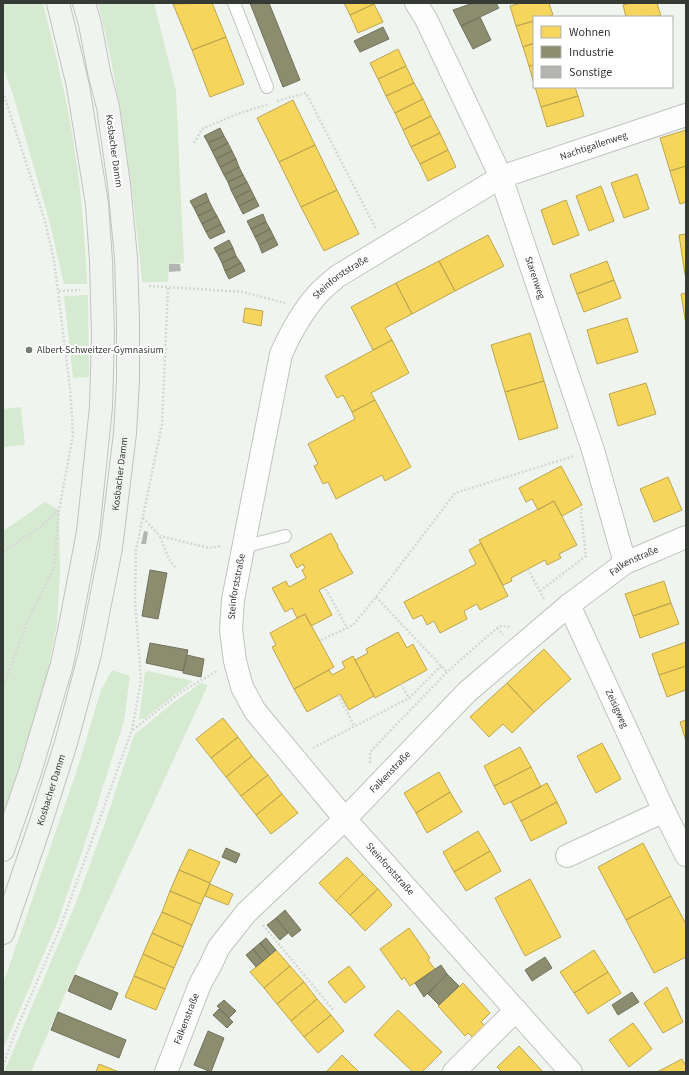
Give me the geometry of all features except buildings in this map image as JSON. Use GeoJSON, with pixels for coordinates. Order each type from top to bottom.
{"type":"FeatureCollection","features":[{"type":"Feature","properties":{"kind":"street"},"geometry":{"type":"LineString","coordinates":[[3,850],[30,772],[63,657],[88,532],[101,407],[103,335],[101,261],[97,204],[78,86],[58,3]]}},
{"type":"Feature","properties":{"kind":"street","name":"Kosbacher Damm"},"geometry":{"type":"LineString","coordinates":[[3,933],[66,743],[90,654],[111,548],[125,433],[128,381],[128,319],[126,258],[121,199],[108,107],[84,3]]}},
{"type":"Feature","properties":{"kind":"street","name":"Starenweg"},"geometry":{"type":"LineString","coordinates":[[416,3],[429,26],[501,177],[593,450],[624,563]]}},
{"type":"Feature","properties":{"kind":"street","name":"Nachtigallenweg"},"geometry":{"type":"LineString","coordinates":[[501,177],[686,115]]}},
{"type":"Feature","properties":{"kind":"street","name":"Steinforststraße"},"geometry":{"type":"LineString","coordinates":[[501,177],[338,276],[317,295],[288,338],[281,354],[243,547],[233,600],[232,630],[235,661],[242,687],[255,711],[345,819],[571,1072]]}},
{"type":"Feature","properties":{"kind":"street","name":"Falkenstraße"},"geometry":{"type":"LineString","coordinates":[[166,1072],[200,984],[219,948],[231,931],[250,910],[345,819],[467,692],[555,617],[624,563],[686,537]]}},
{"type":"Feature","properties":{"kind":"street","name":"Zeisigweg"},"geometry":{"type":"LineString","coordinates":[[555,617],[664,811],[686,855]]}},
{"type":"Feature","properties":{"kind":"street"},"geometry":{"type":"LineString","coordinates":[[566,856],[664,811]]}},
{"type":"Feature","properties":{"kind":"street"},"geometry":{"type":"LineString","coordinates":[[454,1072],[516,1010]]}},
{"type":"Feature","properties":{"kind":"lane"},"geometry":{"type":"LineString","coordinates":[[234,3],[267,87]]}},
{"type":"Feature","properties":{"kind":"lane"},"geometry":{"type":"LineString","coordinates":[[243,547],[285,536]]}},
{"type":"Feature","properties":{"kind":"path"},"geometry":{"type":"LineString","coordinates":[[3,92],[44,221],[54,260],[70,388],[73,435],[59,510],[54,568],[28,620],[3,686]]}},
{"type":"Feature","properties":{"kind":"path"},"geometry":{"type":"LineString","coordinates":[[194,144],[202,129],[237,114],[306,93],[385,247]]}},
{"type":"Feature","properties":{"kind":"path"},"geometry":{"type":"LineString","coordinates":[[144,286],[168,286],[243,292],[307,308]]}},
{"type":"Feature","properties":{"kind":"path"},"geometry":{"type":"LineString","coordinates":[[3,1066],[14,1035],[60,928],[132,730],[141,681],[135,600],[136,550],[162,424],[168,286]]}},
{"type":"Feature","properties":{"kind":"path"},"geometry":{"type":"LineString","coordinates":[[59,291],[83,290]]}},
{"type":"Feature","properties":{"kind":"path"},"geometry":{"type":"LineString","coordinates":[[321,640],[353,625],[455,493],[593,450]]}},
{"type":"Feature","properties":{"kind":"path"},"geometry":{"type":"LineString","coordinates":[[540,591],[586,556],[581,513],[582,508]]}},
{"type":"Feature","properties":{"kind":"path"},"geometry":{"type":"LineString","coordinates":[[3,552],[40,527],[59,510]]}},
{"type":"Feature","properties":{"kind":"path"},"geometry":{"type":"LineString","coordinates":[[143,517],[160,536],[170,561],[176,568]]}},
{"type":"Feature","properties":{"kind":"path"},"geometry":{"type":"LineString","coordinates":[[160,536],[209,548],[234,545],[243,547]]}},
{"type":"Feature","properties":{"kind":"path"},"geometry":{"type":"LineString","coordinates":[[379,784],[371,776],[370,752],[447,672],[499,626],[555,617],[528,569]]}},
{"type":"Feature","properties":{"kind":"path"},"geometry":{"type":"LineString","coordinates":[[326,589],[347,628]]}},
{"type":"Feature","properties":{"kind":"path"},"geometry":{"type":"LineString","coordinates":[[376,597],[447,672]]}},
{"type":"Feature","properties":{"kind":"path"},"geometry":{"type":"LineString","coordinates":[[132,730],[181,692],[235,661]]}},
{"type":"Feature","properties":{"kind":"path"},"geometry":{"type":"LineString","coordinates":[[294,757],[409,698],[441,666]]}},
{"type":"Feature","properties":{"kind":"path"},"geometry":{"type":"LineString","coordinates":[[401,684],[409,698]]}},
{"type":"Feature","properties":{"kind":"path"},"geometry":{"type":"LineString","coordinates":[[338,695],[355,727]]}},
{"type":"Feature","properties":{"kind":"path"},"geometry":{"type":"LineString","coordinates":[[250,910],[334,1011]]}},
{"type":"Feature","properties":{"kind":"green space"},"geometry":{"type":"Polygon","coordinates":[[[3,3],[43,3],[63,88],[73,139],[82,212],[87,284],[64,284],[49,220],[14,98],[3,67],[3,3]]]}},
{"type":"Feature","properties":{"kind":"green space"},"geometry":{"type":"Polygon","coordinates":[[[98,3],[154,3],[176,90],[184,263],[169,264],[168,282],[142,282],[135,212],[120,107],[98,3]]]}},
{"type":"Feature","properties":{"kind":"green space"},"geometry":{"type":"Polygon","coordinates":[[[88,295],[89,377],[73,378],[64,296],[88,295]]]}},
{"type":"Feature","properties":{"kind":"green space"},"geometry":{"type":"Polygon","coordinates":[[[21,407],[25,445],[3,447],[3,409],[21,407]]]}},
{"type":"Feature","properties":{"kind":"green space"},"geometry":{"type":"Polygon","coordinates":[[[45,502],[59,510],[60,572],[57,624],[44,690],[3,814],[3,531],[45,502]]]}},
{"type":"Feature","properties":{"kind":"green space"},"geometry":{"type":"Polygon","coordinates":[[[112,670],[130,676],[124,721],[58,921],[3,1049],[3,984],[78,767],[101,690],[112,670]]]}},
{"type":"Feature","properties":{"kind":"green space"},"geometry":{"type":"Polygon","coordinates":[[[148,671],[193,681],[144,719],[139,719],[145,672],[148,671]]]}},
{"type":"Feature","properties":{"kind":"green space"},"geometry":{"type":"Polygon","coordinates":[[[201,683],[208,685],[66,992],[31,1072],[4,1072],[75,905],[104,826],[134,735],[174,702],[201,683]]]}},
{"type":"Feature","properties":{"kind":"place","name":"Albert-Schweitzer-Gymnasium"},"geometry":{"type":"Point","coordinates":[29,350]}}]}
